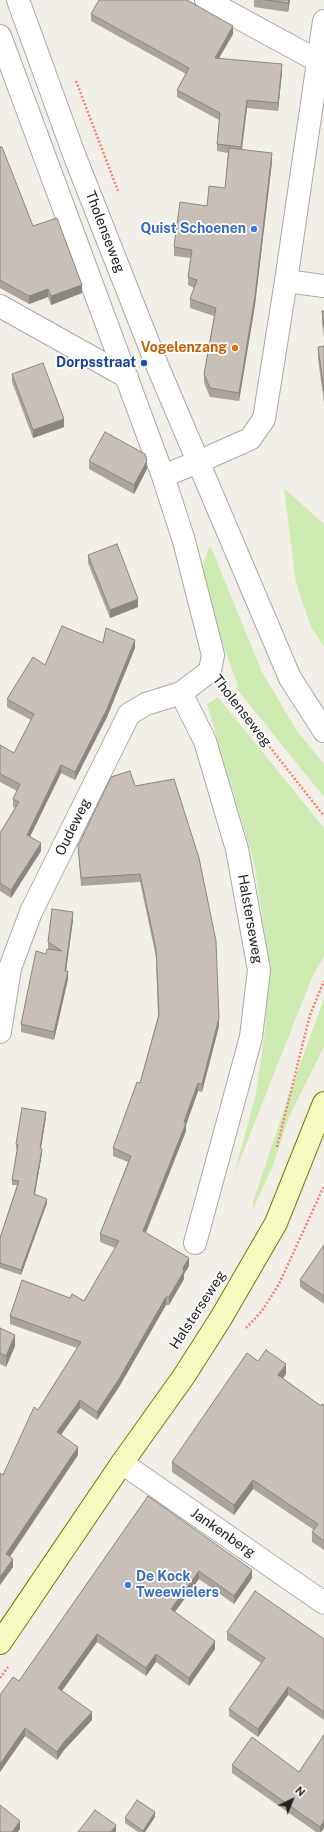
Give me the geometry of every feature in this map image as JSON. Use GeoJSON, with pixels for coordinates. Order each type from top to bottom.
{"type":"FeatureCollection","features":[{"type":"Feature","properties":{"kind":"main road","name":"Halsterseweg"},"geometry":{"type":"LineString","coordinates":[[0,1643],[122,1463],[184,1376],[221,1318],[276,1223],[324,1103]]}},
{"type":"Feature","properties":{"kind":"street","name":"Tholenseweg"},"geometry":{"type":"LineString","coordinates":[[18,0],[75,157],[157,366],[290,678],[324,731]]}},
{"type":"Feature","properties":{"kind":"street"},"geometry":{"type":"LineString","coordinates":[[206,0],[318,61]]}},
{"type":"Feature","properties":{"kind":"street"},"geometry":{"type":"LineString","coordinates":[[163,476],[250,440],[264,419],[324,21]]}},
{"type":"Feature","properties":{"kind":"street","name":"Tholenseweg"},"geometry":{"type":"LineString","coordinates":[[0,36],[163,476],[184,541],[213,655],[210,670]]}},
{"type":"Feature","properties":{"kind":"street"},"geometry":{"type":"LineString","coordinates":[[286,281],[324,286]]}},
{"type":"Feature","properties":{"kind":"street"},"geometry":{"type":"LineString","coordinates":[[0,306],[127,377]]}},
{"type":"Feature","properties":{"kind":"street","name":"Oudeweg"},"geometry":{"type":"LineString","coordinates":[[0,1032],[10,968],[31,912],[129,714],[146,704],[181,693],[210,670]]}},
{"type":"Feature","properties":{"kind":"street","name":"Halsterseweg"},"geometry":{"type":"LineString","coordinates":[[181,693],[205,741],[237,849],[259,970],[251,1037],[195,1243]]}},
{"type":"Feature","properties":{"kind":"street","name":"Jankenberg"},"geometry":{"type":"LineString","coordinates":[[122,1463],[324,1603]]}},
{"type":"Feature","properties":{"kind":"path","name":"Tholenseweg"},"geometry":{"type":"LineString","coordinates":[[210,670],[324,816]]}},
{"type":"Feature","properties":{"kind":"path"},"geometry":{"type":"LineString","coordinates":[[276,1153],[310,1015],[324,981]]}},
{"type":"Feature","properties":{"kind":"green space"},"geometry":{"type":"Polygon","coordinates":[[[284,488],[324,524],[324,646],[311,627],[296,583],[284,488]]]}},
{"type":"Feature","properties":{"kind":"green space"},"geometry":{"type":"Polygon","coordinates":[[[210,545],[262,672],[297,731],[324,764],[324,797],[236,688],[238,686],[204,593],[202,566],[210,545]]]}},
{"type":"Feature","properties":{"kind":"green space"},"geometry":{"type":"Polygon","coordinates":[[[218,697],[324,828],[324,956],[311,980],[234,1175],[256,1094],[266,1023],[267,948],[254,862],[207,704],[218,697]]]}},
{"type":"Feature","properties":{"kind":"green space"},"geometry":{"type":"Polygon","coordinates":[[[324,999],[324,1047],[289,1117],[272,1168],[253,1209],[253,1202],[292,1086],[324,999]]]}},
{"type":"Feature","properties":{"kind":"building"},"geometry":{"type":"Polygon","coordinates":[[[99,0],[187,0],[233,26],[215,58],[282,64],[278,103],[247,100],[241,147],[217,144],[220,113],[177,90],[189,68],[91,14],[99,0]]]}},
{"type":"Feature","properties":{"kind":"building"},"geometry":{"type":"Polygon","coordinates":[[[266,0],[289,0],[288,3],[266,0]]]}},
{"type":"Feature","properties":{"kind":"building"},"geometry":{"type":"Polygon","coordinates":[[[0,147],[2,147],[33,226],[57,218],[82,285],[51,296],[48,289],[29,296],[0,280],[0,147]]]}},
{"type":"Feature","properties":{"kind":"building"},"geometry":{"type":"Polygon","coordinates":[[[229,148],[272,153],[255,296],[239,393],[210,388],[204,374],[216,308],[190,299],[197,280],[188,277],[192,250],[174,247],[180,202],[207,206],[209,186],[225,188],[229,148]]]}},
{"type":"Feature","properties":{"kind":"building"},"geometry":{"type":"Polygon","coordinates":[[[322,311],[324,311],[324,326],[322,311]]]}},
{"type":"Feature","properties":{"kind":"building"},"geometry":{"type":"Polygon","coordinates":[[[324,346],[324,391],[318,347],[324,346]]]}},
{"type":"Feature","properties":{"kind":"building"},"geometry":{"type":"Polygon","coordinates":[[[43,363],[64,419],[33,430],[12,374],[43,363]]]}},
{"type":"Feature","properties":{"kind":"building"},"geometry":{"type":"Polygon","coordinates":[[[105,432],[145,454],[147,461],[134,485],[89,461],[105,432]]]}},
{"type":"Feature","properties":{"kind":"building"},"geometry":{"type":"Polygon","coordinates":[[[117,544],[138,599],[110,610],[88,555],[117,544]]]}},
{"type":"Feature","properties":{"kind":"building"},"geometry":{"type":"Polygon","coordinates":[[[62,626],[103,643],[106,628],[135,640],[107,709],[75,772],[61,765],[27,835],[41,843],[11,890],[0,883],[0,833],[19,802],[13,799],[20,784],[0,774],[0,745],[14,753],[34,714],[7,699],[33,657],[45,665],[62,626]]]}},
{"type":"Feature","properties":{"kind":"building"},"geometry":{"type":"Polygon","coordinates":[[[130,771],[135,786],[174,779],[199,858],[216,941],[219,1018],[202,1084],[198,1083],[184,1122],[186,1123],[143,1231],[189,1258],[183,1268],[184,1271],[169,1297],[166,1297],[119,1379],[97,1412],[80,1400],[57,1432],[78,1447],[6,1554],[13,1559],[0,1577],[0,1473],[3,1475],[34,1407],[38,1410],[81,1342],[10,1316],[22,1280],[70,1298],[72,1294],[84,1301],[119,1241],[100,1234],[131,1156],[113,1148],[137,1082],[140,1083],[159,1015],[156,949],[140,874],[81,878],[78,846],[111,777],[130,771]]]}},
{"type":"Feature","properties":{"kind":"building"},"geometry":{"type":"Polygon","coordinates":[[[52,909],[73,912],[65,971],[68,971],[54,1032],[21,1024],[36,951],[46,954],[47,949],[62,951],[48,942],[52,909]]]}},
{"type":"Feature","properties":{"kind":"building"},"geometry":{"type":"Polygon","coordinates":[[[22,1108],[46,1112],[40,1148],[42,1149],[34,1194],[47,1199],[21,1270],[0,1263],[0,1238],[19,1181],[12,1180],[22,1108]]]}},
{"type":"Feature","properties":{"kind":"building"},"geometry":{"type":"Polygon","coordinates":[[[324,1245],[324,1296],[300,1280],[324,1245]]]}},
{"type":"Feature","properties":{"kind":"building"},"geometry":{"type":"Polygon","coordinates":[[[0,1328],[15,1335],[6,1356],[0,1353],[0,1328]]]}},
{"type":"Feature","properties":{"kind":"building"},"geometry":{"type":"Polygon","coordinates":[[[266,1350],[286,1364],[278,1375],[321,1406],[322,1404],[324,1405],[324,1541],[312,1532],[318,1524],[253,1480],[234,1505],[172,1462],[247,1353],[258,1361],[266,1350]]]}},
{"type":"Feature","properties":{"kind":"building"},"geometry":{"type":"Polygon","coordinates":[[[148,1496],[252,1570],[234,1596],[199,1571],[171,1609],[215,1641],[189,1678],[156,1654],[146,1668],[97,1634],[58,1688],[92,1712],[64,1742],[57,1752],[25,1728],[0,1764],[0,1695],[13,1677],[19,1681],[148,1496]]]}},
{"type":"Feature","properties":{"kind":"building"},"geometry":{"type":"Polygon","coordinates":[[[255,1591],[324,1639],[324,1712],[288,1687],[258,1729],[229,1709],[265,1658],[227,1632],[255,1591]]]}},
{"type":"Feature","properties":{"kind":"building"},"geometry":{"type":"Polygon","coordinates":[[[324,1735],[324,1821],[320,1827],[232,1765],[252,1737],[299,1772],[324,1735]]]}},
{"type":"Feature","properties":{"kind":"building"},"geometry":{"type":"Polygon","coordinates":[[[137,1800],[155,1812],[143,1831],[125,1818],[137,1800]]]}},
{"type":"Feature","properties":{"kind":"building"},"geometry":{"type":"Polygon","coordinates":[[[0,1805],[20,1821],[12,1832],[0,1832],[0,1805]]]}},
{"type":"Feature","properties":{"kind":"building"},"geometry":{"type":"Polygon","coordinates":[[[95,1810],[116,1825],[111,1832],[78,1832],[95,1810]]]}},
{"type":"Feature","properties":{"kind":"place","name":"Quist Schoenen"},"geometry":{"type":"Point","coordinates":[254,229]}},
{"type":"Feature","properties":{"kind":"place","name":"Vogelenzang"},"geometry":{"type":"Point","coordinates":[235,348]}},
{"type":"Feature","properties":{"kind":"place","name":"Dorpsstraat"},"geometry":{"type":"Point","coordinates":[144,363]}},
{"type":"Feature","properties":{"kind":"place","name":"De Kock Tweewielers"},"geometry":{"type":"Point","coordinates":[128,1585]}}]}
